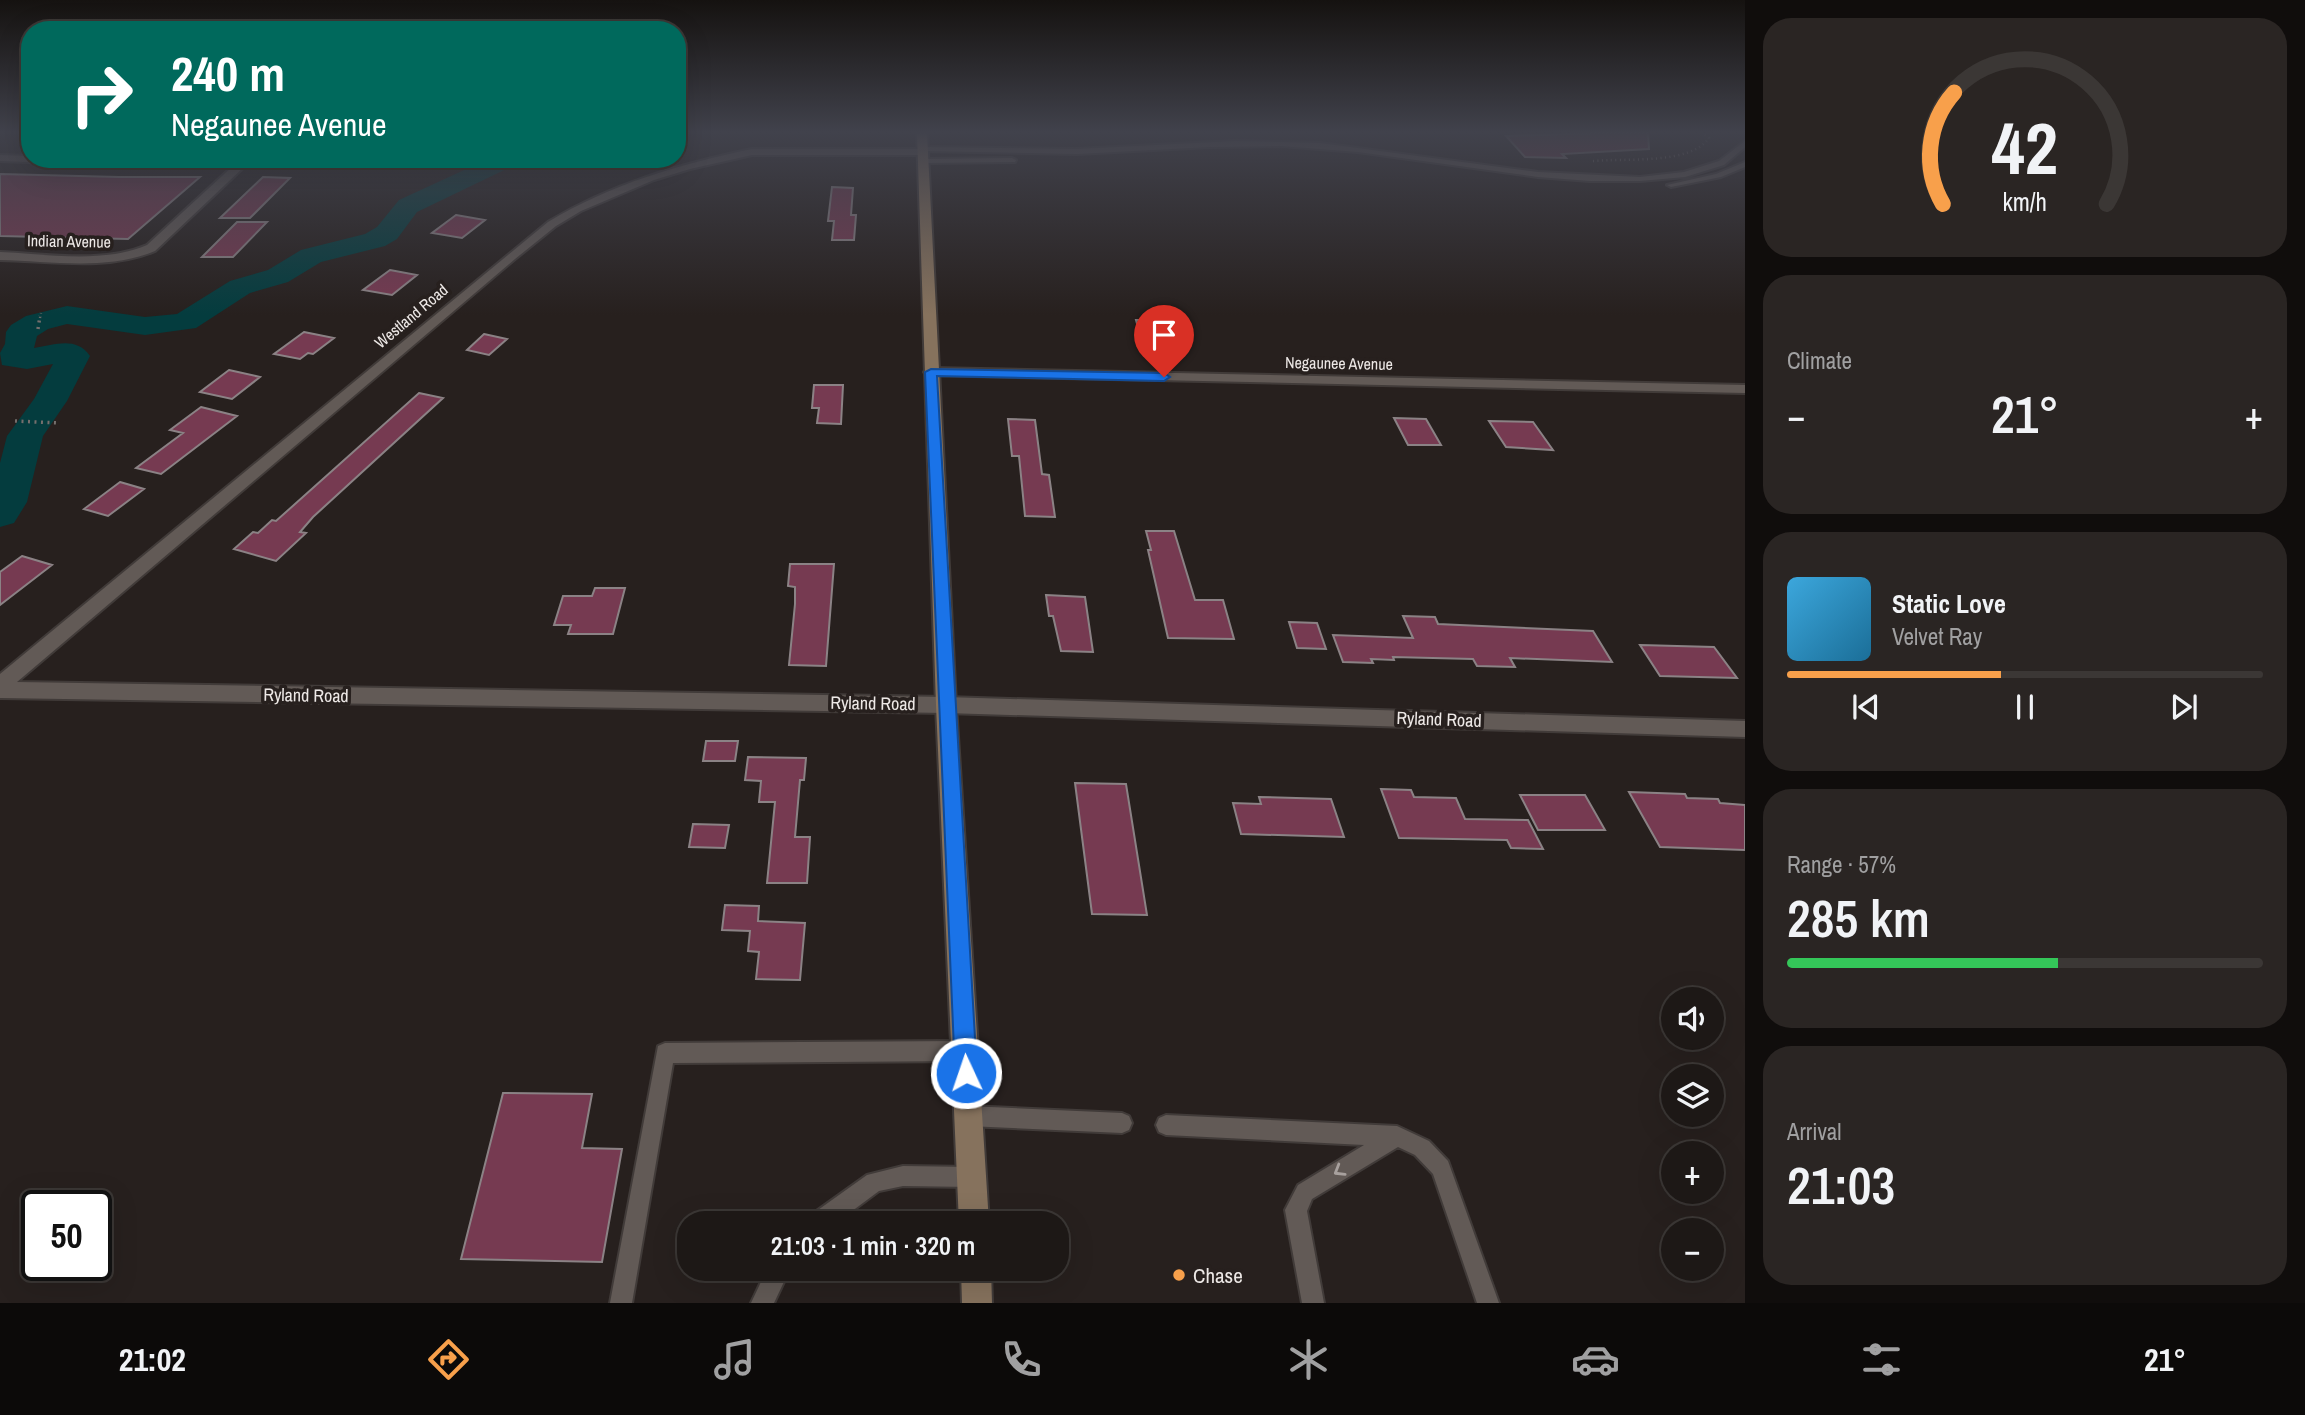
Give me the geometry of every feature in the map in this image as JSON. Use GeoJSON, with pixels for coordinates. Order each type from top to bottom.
{"type":"FeatureCollection","features":[{"type":"Feature","properties":{"kind":"main road"},"geometry":{"type":"LineString","coordinates":[[924,194],[941,532],[946,705],[973,1211]]}},
{"type":"Feature","properties":{"kind":"main road"},"geometry":{"type":"LineString","coordinates":[[976,1281],[977,1303]]}},
{"type":"Feature","properties":{"kind":"street","name":"Indian Avenue"},"geometry":{"type":"LineString","coordinates":[[0,256],[114,258],[138,254],[151,248],[209,194]]}},
{"type":"Feature","properties":{"kind":"street","name":"Westland Road"},"geometry":{"type":"LineString","coordinates":[[0,685],[44,651],[511,256],[552,224],[577,209],[614,194]]}},
{"type":"Feature","properties":{"kind":"street","name":"Negaunee Avenue"},"geometry":{"type":"LineString","coordinates":[[931,372],[1745,389]]}},
{"type":"Feature","properties":{"kind":"street","name":"Ryland Road"},"geometry":{"type":"LineString","coordinates":[[0,690],[946,705],[1745,729]]}},
{"type":"Feature","properties":{"kind":"lane"},"geometry":{"type":"LineString","coordinates":[[621,1303],[665,1053],[965,1051]]}},
{"type":"Feature","properties":{"kind":"lane"},"geometry":{"type":"LineString","coordinates":[[968,1116],[1122,1123]]}},
{"type":"Feature","properties":{"kind":"lane"},"geometry":{"type":"LineString","coordinates":[[1166,1125],[1397,1136],[1422,1148],[1441,1168],[1488,1303]]}},
{"type":"Feature","properties":{"kind":"lane"},"geometry":{"type":"LineString","coordinates":[[1313,1303],[1296,1210],[1305,1192],[1397,1136]]}},
{"type":"Feature","properties":{"kind":"lane"},"geometry":{"type":"LineString","coordinates":[[835,1211],[874,1182],[903,1176],[972,1177]]}},
{"type":"Feature","properties":{"kind":"lane"},"geometry":{"type":"LineString","coordinates":[[762,1303],[773,1281]]}},
{"type":"Feature","properties":{"kind":"path"},"geometry":{"type":"LineString","coordinates":[[38,329],[41,313]]}},
{"type":"Feature","properties":{"kind":"path"},"geometry":{"type":"LineString","coordinates":[[15,421],[59,423]]}},
{"type":"Feature","properties":{"kind":"building"},"geometry":{"type":"Polygon","coordinates":[[[0,194],[180,194],[128,239],[0,236],[0,194]]]}},
{"type":"Feature","properties":{"kind":"building"},"geometry":{"type":"Polygon","coordinates":[[[245,194],[274,194],[250,218],[220,218],[245,194]]]}},
{"type":"Feature","properties":{"kind":"building"},"geometry":{"type":"Polygon","coordinates":[[[831,194],[853,194],[851,215],[856,215],[854,240],[832,240],[834,221],[828,221],[831,194]]]}},
{"type":"Feature","properties":{"kind":"building"},"geometry":{"type":"Polygon","coordinates":[[[456,215],[485,220],[462,238],[432,233],[456,215]]]}},
{"type":"Feature","properties":{"kind":"building"},"geometry":{"type":"Polygon","coordinates":[[[237,222],[267,222],[233,257],[202,257],[237,222]]]}},
{"type":"Feature","properties":{"kind":"building"},"geometry":{"type":"Polygon","coordinates":[[[390,270],[417,275],[392,295],[363,290],[390,270]]]}},
{"type":"Feature","properties":{"kind":"building"},"geometry":{"type":"Polygon","coordinates":[[[1136,320],[1159,320],[1166,343],[1142,342],[1136,320]]]}},
{"type":"Feature","properties":{"kind":"building"},"geometry":{"type":"Polygon","coordinates":[[[304,332],[334,338],[313,354],[308,353],[300,359],[274,354],[304,332]]]}},
{"type":"Feature","properties":{"kind":"building"},"geometry":{"type":"Polygon","coordinates":[[[484,334],[507,339],[489,355],[467,350],[484,334]]]}},
{"type":"Feature","properties":{"kind":"building"},"geometry":{"type":"Polygon","coordinates":[[[229,370],[260,377],[232,399],[200,392],[229,370]]]}},
{"type":"Feature","properties":{"kind":"building"},"geometry":{"type":"Polygon","coordinates":[[[814,385],[843,385],[841,424],[817,423],[819,408],[812,408],[814,385]]]}},
{"type":"Feature","properties":{"kind":"building"},"geometry":{"type":"Polygon","coordinates":[[[419,393],[443,398],[313,517],[300,532],[306,533],[276,561],[234,549],[253,532],[258,533],[272,520],[276,521],[419,393]]]}},
{"type":"Feature","properties":{"kind":"building"},"geometry":{"type":"Polygon","coordinates":[[[201,407],[237,416],[161,474],[136,468],[183,433],[170,430],[201,407]]]}},
{"type":"Feature","properties":{"kind":"building"},"geometry":{"type":"Polygon","coordinates":[[[1394,418],[1426,419],[1441,445],[1408,445],[1394,418]]]}},
{"type":"Feature","properties":{"kind":"building"},"geometry":{"type":"Polygon","coordinates":[[[1008,419],[1035,420],[1042,474],[1049,475],[1055,517],[1025,516],[1019,456],[1012,456],[1008,419]]]}},
{"type":"Feature","properties":{"kind":"building"},"geometry":{"type":"Polygon","coordinates":[[[1489,421],[1533,422],[1553,450],[1506,447],[1489,421]]]}},
{"type":"Feature","properties":{"kind":"building"},"geometry":{"type":"Polygon","coordinates":[[[120,482],[144,489],[108,516],[84,509],[120,482]]]}},
{"type":"Feature","properties":{"kind":"building"},"geometry":{"type":"Polygon","coordinates":[[[1146,531],[1174,531],[1195,600],[1223,600],[1234,639],[1168,638],[1146,531]]]}},
{"type":"Feature","properties":{"kind":"building"},"geometry":{"type":"Polygon","coordinates":[[[22,556],[52,565],[0,605],[0,572],[22,556]]]}},
{"type":"Feature","properties":{"kind":"building"},"geometry":{"type":"Polygon","coordinates":[[[790,564],[834,564],[826,666],[789,665],[795,604],[795,587],[788,586],[790,564]]]}},
{"type":"Feature","properties":{"kind":"building"},"geometry":{"type":"Polygon","coordinates":[[[595,588],[625,588],[613,634],[568,634],[571,625],[554,625],[563,596],[592,596],[595,588]]]}},
{"type":"Feature","properties":{"kind":"building"},"geometry":{"type":"Polygon","coordinates":[[[1046,595],[1085,597],[1093,652],[1061,651],[1053,616],[1049,616],[1046,595]]]}},
{"type":"Feature","properties":{"kind":"building"},"geometry":{"type":"Polygon","coordinates":[[[1403,616],[1435,617],[1438,624],[1593,631],[1612,662],[1510,658],[1515,667],[1477,666],[1473,659],[1393,657],[1394,660],[1371,659],[1373,663],[1343,662],[1333,635],[1413,638],[1403,616]]]}},
{"type":"Feature","properties":{"kind":"building"},"geometry":{"type":"Polygon","coordinates":[[[1289,622],[1317,623],[1326,649],[1297,648],[1289,622]]]}},
{"type":"Feature","properties":{"kind":"building"},"geometry":{"type":"Polygon","coordinates":[[[1640,645],[1714,647],[1737,678],[1660,676],[1640,645]]]}},
{"type":"Feature","properties":{"kind":"building"},"geometry":{"type":"Polygon","coordinates":[[[706,741],[738,741],[735,761],[703,761],[706,741]]]}},
{"type":"Feature","properties":{"kind":"building"},"geometry":{"type":"Polygon","coordinates":[[[748,757],[806,758],[804,780],[800,780],[795,837],[810,837],[807,883],[767,883],[775,802],[759,802],[761,781],[745,780],[748,757]]]}},
{"type":"Feature","properties":{"kind":"building"},"geometry":{"type":"Polygon","coordinates":[[[1075,783],[1126,784],[1147,915],[1092,914],[1075,783]]]}},
{"type":"Feature","properties":{"kind":"building"},"geometry":{"type":"Polygon","coordinates":[[[1381,789],[1411,790],[1414,797],[1456,798],[1465,819],[1528,820],[1543,849],[1511,848],[1507,840],[1399,838],[1381,789]]]}},
{"type":"Feature","properties":{"kind":"building"},"geometry":{"type":"Polygon","coordinates":[[[1629,792],[1685,794],[1687,798],[1718,799],[1720,803],[1745,805],[1745,850],[1660,847],[1629,792]]]}},
{"type":"Feature","properties":{"kind":"building"},"geometry":{"type":"Polygon","coordinates":[[[1520,795],[1585,795],[1605,830],[1538,830],[1520,795]]]}},
{"type":"Feature","properties":{"kind":"building"},"geometry":{"type":"Polygon","coordinates":[[[1259,797],[1331,799],[1344,837],[1241,834],[1233,803],[1261,804],[1259,797]]]}},
{"type":"Feature","properties":{"kind":"building"},"geometry":{"type":"Polygon","coordinates":[[[693,824],[729,825],[725,848],[689,847],[693,824]]]}},
{"type":"Feature","properties":{"kind":"building"},"geometry":{"type":"Polygon","coordinates":[[[725,905],[759,906],[758,921],[805,923],[800,980],[756,979],[759,952],[748,951],[750,931],[722,930],[725,905]]]}},
{"type":"Feature","properties":{"kind":"building"},"geometry":{"type":"Polygon","coordinates":[[[503,1093],[592,1094],[582,1148],[622,1149],[602,1262],[461,1259],[503,1093]]]}},
{"type":"Feature","properties":{"kind":"waterway"},"geometry":{"type":"LineString","coordinates":[[0,514],[8,502],[25,436],[50,401],[74,356],[69,352],[27,359],[13,358],[21,344],[22,332],[37,322],[67,315],[145,326],[185,322],[240,287],[278,276],[311,256],[375,240],[387,233],[408,206],[434,194]]}},
{"type":"Feature","properties":{"kind":"place","name":"Chase"},"geometry":{"type":"Point","coordinates":[1179,1275]}},
{"type":"Feature","properties":{"kind":"route"},"geometry":{"type":"LineString","coordinates":[[966,1073],[931,372],[1164,377]]}}]}
